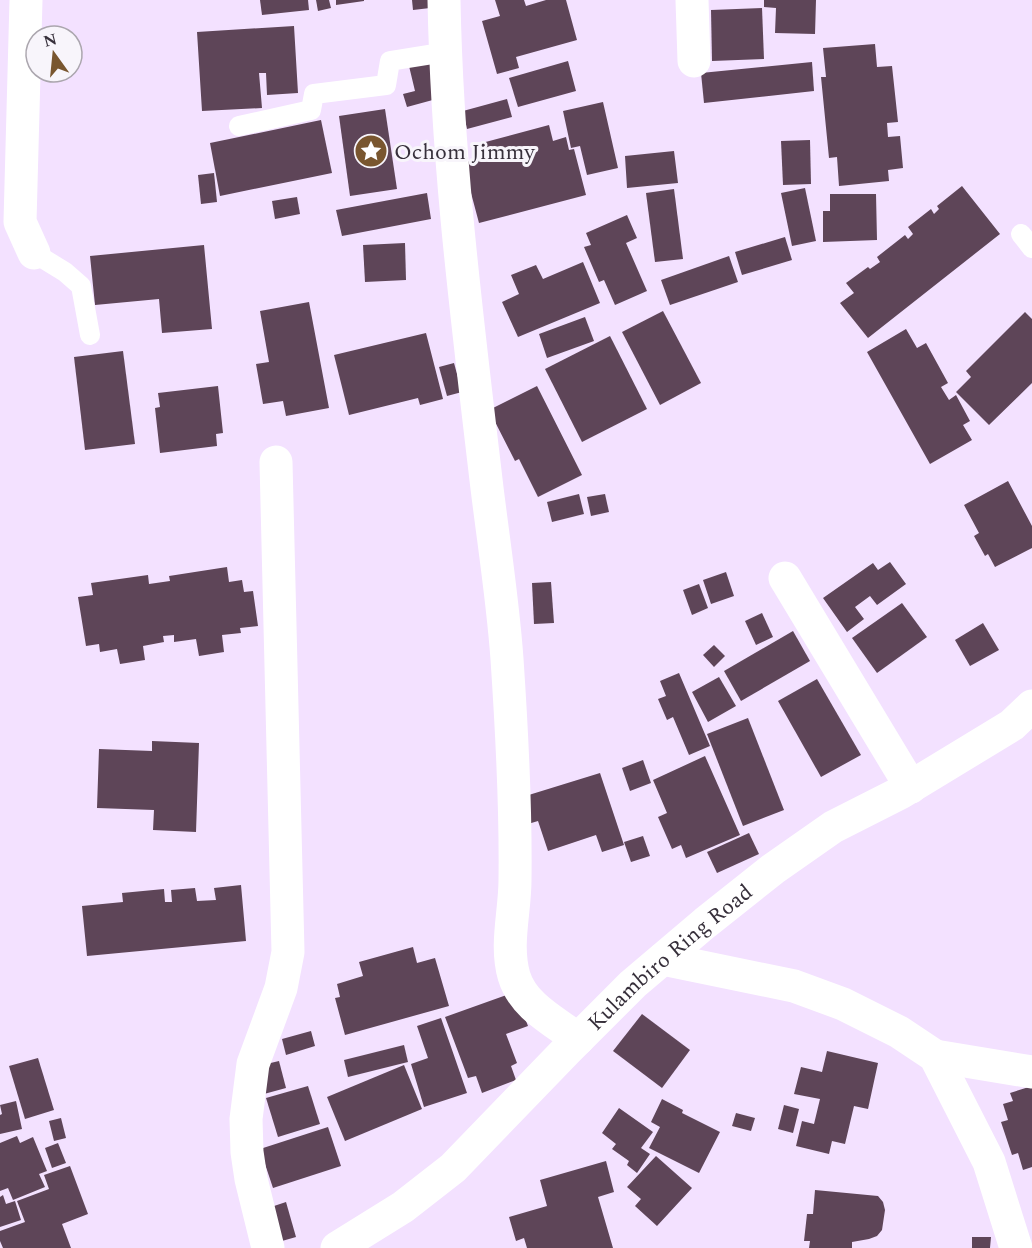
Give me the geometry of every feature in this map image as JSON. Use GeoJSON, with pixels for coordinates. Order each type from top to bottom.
{"type":"FeatureCollection","features":[{"type":"Feature","properties":{"kind":"street"},"geometry":{"type":"LineString","coordinates":[[26,0],[20,222],[34,253]]}},
{"type":"Feature","properties":{"kind":"street"},"geometry":{"type":"LineString","coordinates":[[444,0],[450,146],[506,652],[515,780],[515,884],[510,953],[516,981],[527,1001],[578,1039]]}},
{"type":"Feature","properties":{"kind":"street"},"geometry":{"type":"LineString","coordinates":[[692,0],[694,62]]}},
{"type":"Feature","properties":{"kind":"street"},"geometry":{"type":"LineString","coordinates":[[268,1248],[249,1170],[246,1119],[253,1064],[282,988],[288,952],[276,462]]}},
{"type":"Feature","properties":{"kind":"street"},"geometry":{"type":"LineString","coordinates":[[785,578],[911,787]]}},
{"type":"Feature","properties":{"kind":"street","name":"Kulambiro Ring Road"},"geometry":{"type":"LineString","coordinates":[[337,1248],[403,1207],[453,1168],[633,984],[705,922],[832,827],[911,787],[1012,725],[1032,706]]}},
{"type":"Feature","properties":{"kind":"street"},"geometry":{"type":"LineString","coordinates":[[663,959],[794,986],[843,1004],[899,1032],[934,1056],[1032,1071]]}},
{"type":"Feature","properties":{"kind":"street"},"geometry":{"type":"LineString","coordinates":[[934,1056],[989,1162],[1016,1248]]}},
{"type":"Feature","properties":{"kind":"lane"},"geometry":{"type":"LineString","coordinates":[[239,126],[311,110],[314,94],[386,85],[390,62],[446,52]]}},
{"type":"Feature","properties":{"kind":"lane"},"geometry":{"type":"LineString","coordinates":[[34,253],[65,272],[81,286],[90,334]]}},
{"type":"Feature","properties":{"kind":"building"},"geometry":{"type":"Polygon","coordinates":[[[260,0],[308,0],[309,10],[262,15],[260,0]]]}},
{"type":"Feature","properties":{"kind":"building"},"geometry":{"type":"Polygon","coordinates":[[[316,0],[329,0],[331,8],[318,11],[316,0]]]}},
{"type":"Feature","properties":{"kind":"building"},"geometry":{"type":"Polygon","coordinates":[[[336,0],[364,0],[364,1],[336,5],[336,0]]]}},
{"type":"Feature","properties":{"kind":"building"},"geometry":{"type":"Polygon","coordinates":[[[412,0],[429,0],[430,8],[413,10],[412,0]]]}},
{"type":"Feature","properties":{"kind":"building"},"geometry":{"type":"Polygon","coordinates":[[[495,0],[524,0],[526,6],[546,0],[566,0],[577,40],[516,57],[519,68],[497,74],[482,21],[500,16],[495,0]]]}},
{"type":"Feature","properties":{"kind":"building"},"geometry":{"type":"Polygon","coordinates":[[[764,0],[816,0],[815,34],[775,33],[776,8],[764,7],[764,0]]]}},
{"type":"Feature","properties":{"kind":"building"},"geometry":{"type":"Polygon","coordinates":[[[762,8],[764,59],[712,61],[711,10],[762,8]]]}},
{"type":"Feature","properties":{"kind":"building"},"geometry":{"type":"Polygon","coordinates":[[[294,26],[298,93],[267,95],[266,73],[259,73],[262,108],[202,111],[197,32],[294,26]]]}},
{"type":"Feature","properties":{"kind":"building"},"geometry":{"type":"Polygon","coordinates":[[[875,44],[877,67],[892,66],[898,122],[887,123],[888,137],[900,136],[903,168],[888,170],[889,181],[839,186],[837,157],[829,158],[821,77],[826,77],[823,48],[875,44]]]}},
{"type":"Feature","properties":{"kind":"building"},"geometry":{"type":"Polygon","coordinates":[[[430,61],[440,98],[407,107],[403,94],[415,91],[409,66],[430,61]]]}},
{"type":"Feature","properties":{"kind":"building"},"geometry":{"type":"Polygon","coordinates":[[[568,61],[576,91],[518,107],[509,78],[568,61]]]}},
{"type":"Feature","properties":{"kind":"building"},"geometry":{"type":"Polygon","coordinates":[[[812,62],[814,91],[704,103],[701,73],[812,62]]]}},
{"type":"Feature","properties":{"kind":"building"},"geometry":{"type":"Polygon","coordinates":[[[507,99],[512,117],[467,129],[463,111],[507,99]]]}},
{"type":"Feature","properties":{"kind":"building"},"geometry":{"type":"Polygon","coordinates":[[[603,102],[618,168],[587,175],[580,146],[571,148],[563,111],[603,102]]]}},
{"type":"Feature","properties":{"kind":"building"},"geometry":{"type":"Polygon","coordinates":[[[385,109],[397,189],[350,196],[339,116],[385,109]]]}},
{"type":"Feature","properties":{"kind":"building"},"geometry":{"type":"Polygon","coordinates":[[[321,120],[332,173],[220,196],[210,143],[321,120]]]}},
{"type":"Feature","properties":{"kind":"building"},"geometry":{"type":"Polygon","coordinates":[[[549,125],[553,141],[566,137],[569,150],[574,149],[586,195],[479,223],[463,163],[482,158],[478,144],[549,125]]]}},
{"type":"Feature","properties":{"kind":"building"},"geometry":{"type":"Polygon","coordinates":[[[810,140],[811,184],[783,185],[781,141],[810,140]]]}},
{"type":"Feature","properties":{"kind":"building"},"geometry":{"type":"Polygon","coordinates":[[[674,151],[678,183],[627,188],[625,156],[674,151]]]}},
{"type":"Feature","properties":{"kind":"building"},"geometry":{"type":"Polygon","coordinates":[[[214,173],[217,202],[201,204],[198,175],[214,173]]]}},
{"type":"Feature","properties":{"kind":"building"},"geometry":{"type":"Polygon","coordinates":[[[962,186],[1000,234],[868,338],[840,303],[854,293],[846,283],[868,267],[870,269],[880,262],[877,257],[905,235],[908,239],[913,234],[908,227],[931,209],[934,214],[939,209],[937,206],[962,186]]]}},
{"type":"Feature","properties":{"kind":"building"},"geometry":{"type":"Polygon","coordinates":[[[805,188],[816,241],[792,246],[781,193],[805,188]]]}},
{"type":"Feature","properties":{"kind":"building"},"geometry":{"type":"Polygon","coordinates":[[[674,189],[683,259],[655,262],[646,193],[674,189]]]}},
{"type":"Feature","properties":{"kind":"building"},"geometry":{"type":"Polygon","coordinates":[[[427,193],[431,219],[342,236],[336,210],[427,193]]]}},
{"type":"Feature","properties":{"kind":"building"},"geometry":{"type":"Polygon","coordinates":[[[830,194],[876,194],[877,240],[823,242],[823,211],[830,211],[830,194]]]}},
{"type":"Feature","properties":{"kind":"building"},"geometry":{"type":"Polygon","coordinates":[[[297,197],[300,214],[275,219],[272,201],[297,197]]]}},
{"type":"Feature","properties":{"kind":"building"},"geometry":{"type":"Polygon","coordinates":[[[627,215],[637,238],[626,243],[647,291],[615,305],[604,280],[599,282],[584,247],[591,245],[586,233],[627,215]]]}},
{"type":"Feature","properties":{"kind":"building"},"geometry":{"type":"Polygon","coordinates":[[[785,237],[792,260],[742,275],[735,252],[785,237]]]}},
{"type":"Feature","properties":{"kind":"building"},"geometry":{"type":"Polygon","coordinates":[[[405,243],[406,280],[365,282],[363,245],[405,243]]]}},
{"type":"Feature","properties":{"kind":"building"},"geometry":{"type":"Polygon","coordinates":[[[204,245],[212,329],[162,333],[159,299],[95,305],[90,256],[204,245]]]}},
{"type":"Feature","properties":{"kind":"building"},"geometry":{"type":"Polygon","coordinates":[[[729,256],[738,282],[670,305],[661,280],[729,256]]]}},
{"type":"Feature","properties":{"kind":"building"},"geometry":{"type":"Polygon","coordinates":[[[583,262],[600,303],[518,337],[502,302],[519,294],[511,275],[536,265],[543,279],[583,262]]]}},
{"type":"Feature","properties":{"kind":"building"},"geometry":{"type":"Polygon","coordinates":[[[309,302],[329,408],[286,416],[283,401],[263,404],[256,364],[269,362],[260,311],[309,302]]]}},
{"type":"Feature","properties":{"kind":"building"},"geometry":{"type":"Polygon","coordinates":[[[663,311],[701,383],[660,405],[622,332],[663,311]]]}},
{"type":"Feature","properties":{"kind":"building"},"geometry":{"type":"Polygon","coordinates":[[[1025,312],[1032,319],[1032,383],[989,425],[956,392],[971,377],[966,371],[1025,312]]]}},
{"type":"Feature","properties":{"kind":"building"},"geometry":{"type":"Polygon","coordinates":[[[585,317],[594,341],[547,358],[539,334],[585,317]]]}},
{"type":"Feature","properties":{"kind":"building"},"geometry":{"type":"Polygon","coordinates":[[[906,329],[917,348],[926,343],[948,383],[941,387],[949,400],[956,395],[970,421],[963,425],[972,440],[930,464],[867,352],[906,329]]]}},
{"type":"Feature","properties":{"kind":"building"},"geometry":{"type":"Polygon","coordinates":[[[426,333],[443,399],[420,405],[418,398],[349,415],[334,355],[426,333]]]}},
{"type":"Feature","properties":{"kind":"building"},"geometry":{"type":"Polygon","coordinates":[[[610,336],[647,409],[582,442],[545,369],[610,336]]]}},
{"type":"Feature","properties":{"kind":"building"},"geometry":{"type":"Polygon","coordinates":[[[123,351],[135,444],[85,450],[74,357],[123,351]]]}},
{"type":"Feature","properties":{"kind":"building"},"geometry":{"type":"Polygon","coordinates":[[[454,363],[462,392],[447,396],[439,367],[454,363]]]}},
{"type":"Feature","properties":{"kind":"building"},"geometry":{"type":"Polygon","coordinates":[[[218,386],[223,433],[216,434],[217,446],[160,453],[155,408],[160,407],[158,393],[218,386]]]}},
{"type":"Feature","properties":{"kind":"building"},"geometry":{"type":"Polygon","coordinates":[[[537,386],[582,475],[538,497],[519,459],[515,461],[489,410],[537,386]]]}},
{"type":"Feature","properties":{"kind":"building"},"geometry":{"type":"Polygon","coordinates":[[[1008,481],[1032,526],[1032,548],[995,567],[988,554],[985,556],[974,536],[979,533],[964,505],[1008,481]]]}},
{"type":"Feature","properties":{"kind":"building"},"geometry":{"type":"Polygon","coordinates":[[[579,494],[584,514],[552,522],[547,502],[579,494]]]}},
{"type":"Feature","properties":{"kind":"building"},"geometry":{"type":"Polygon","coordinates":[[[605,494],[609,512],[591,516],[587,497],[605,494]]]}},
{"type":"Feature","properties":{"kind":"building"},"geometry":{"type":"Polygon","coordinates":[[[890,562],[906,584],[877,605],[870,596],[855,607],[864,619],[847,632],[823,598],[873,563],[878,570],[890,562]]]}},
{"type":"Feature","properties":{"kind":"building"},"geometry":{"type":"Polygon","coordinates":[[[227,567],[229,582],[242,580],[244,592],[253,591],[258,626],[240,628],[241,633],[222,635],[224,652],[199,656],[196,639],[174,642],[174,635],[163,636],[164,642],[143,646],[145,660],[120,664],[117,649],[100,652],[99,644],[86,646],[78,597],[93,595],[91,583],[148,575],[149,584],[170,581],[169,576],[227,567]]]}},
{"type":"Feature","properties":{"kind":"building"},"geometry":{"type":"Polygon","coordinates":[[[726,572],[734,596],[711,604],[703,580],[726,572]]]}},
{"type":"Feature","properties":{"kind":"building"},"geometry":{"type":"Polygon","coordinates":[[[551,582],[554,623],[534,624],[532,583],[551,582]]]}},
{"type":"Feature","properties":{"kind":"building"},"geometry":{"type":"Polygon","coordinates":[[[699,584],[708,608],[692,615],[683,590],[699,584]]]}},
{"type":"Feature","properties":{"kind":"building"},"geometry":{"type":"Polygon","coordinates":[[[902,603],[927,637],[877,673],[852,638],[902,603]]]}},
{"type":"Feature","properties":{"kind":"building"},"geometry":{"type":"Polygon","coordinates":[[[762,613],[773,637],[756,645],[745,621],[762,613]]]}},
{"type":"Feature","properties":{"kind":"building"},"geometry":{"type":"Polygon","coordinates":[[[983,623],[999,650],[970,666],[955,640],[983,623]]]}},
{"type":"Feature","properties":{"kind":"building"},"geometry":{"type":"Polygon","coordinates":[[[793,631],[810,661],[741,701],[724,671],[793,631]]]}},
{"type":"Feature","properties":{"kind":"building"},"geometry":{"type":"Polygon","coordinates":[[[714,645],[725,656],[714,667],[703,655],[714,645]]]}},
{"type":"Feature","properties":{"kind":"building"},"geometry":{"type":"Polygon","coordinates":[[[679,673],[710,746],[689,755],[673,717],[667,720],[658,699],[666,696],[660,681],[679,673]]]}},
{"type":"Feature","properties":{"kind":"building"},"geometry":{"type":"Polygon","coordinates":[[[719,677],[736,706],[708,722],[692,692],[719,677]]]}},
{"type":"Feature","properties":{"kind":"building"},"geometry":{"type":"Polygon","coordinates":[[[817,679],[861,755],[821,777],[778,701],[817,679]]]}},
{"type":"Feature","properties":{"kind":"building"},"geometry":{"type":"Polygon","coordinates":[[[748,718],[784,810],[743,826],[707,734],[748,718]]]}},
{"type":"Feature","properties":{"kind":"building"},"geometry":{"type":"Polygon","coordinates":[[[152,741],[199,743],[196,832],[153,830],[154,810],[97,808],[99,749],[152,751],[152,741]]]}},
{"type":"Feature","properties":{"kind":"building"},"geometry":{"type":"Polygon","coordinates":[[[705,756],[740,835],[686,858],[681,845],[672,849],[658,817],[667,813],[653,780],[705,756]]]}},
{"type":"Feature","properties":{"kind":"building"},"geometry":{"type":"Polygon","coordinates":[[[643,760],[651,783],[630,791],[622,768],[643,760]]]}},
{"type":"Feature","properties":{"kind":"building"},"geometry":{"type":"Polygon","coordinates":[[[600,773],[624,845],[602,852],[596,835],[548,851],[538,821],[528,824],[519,798],[600,773]]]}},
{"type":"Feature","properties":{"kind":"building"},"geometry":{"type":"Polygon","coordinates":[[[749,833],[759,854],[717,873],[707,852],[749,833]]]}},
{"type":"Feature","properties":{"kind":"building"},"geometry":{"type":"Polygon","coordinates":[[[643,836],[650,856],[631,862],[624,842],[643,836]]]}},
{"type":"Feature","properties":{"kind":"building"},"geometry":{"type":"Polygon","coordinates":[[[241,885],[246,941],[87,956],[82,906],[123,902],[122,893],[164,889],[165,902],[172,902],[171,890],[195,888],[197,901],[216,900],[214,888],[241,885]]]}},
{"type":"Feature","properties":{"kind":"building"},"geometry":{"type":"Polygon","coordinates":[[[413,947],[417,963],[435,958],[449,1006],[345,1035],[335,998],[340,997],[337,984],[363,976],[359,962],[413,947]]]}},
{"type":"Feature","properties":{"kind":"building"},"geometry":{"type":"Polygon","coordinates":[[[515,992],[528,1026],[506,1034],[517,1063],[511,1066],[516,1080],[482,1093],[476,1076],[468,1078],[445,1017],[515,992]]]}},
{"type":"Feature","properties":{"kind":"building"},"geometry":{"type":"Polygon","coordinates":[[[642,1014],[690,1050],[662,1088],[613,1051],[642,1014]]]}},
{"type":"Feature","properties":{"kind":"building"},"geometry":{"type":"Polygon","coordinates":[[[441,1018],[467,1093],[424,1107],[411,1064],[428,1058],[417,1026],[441,1018]]]}},
{"type":"Feature","properties":{"kind":"building"},"geometry":{"type":"Polygon","coordinates":[[[311,1031],[315,1046],[286,1055],[282,1039],[311,1031]]]}},
{"type":"Feature","properties":{"kind":"building"},"geometry":{"type":"Polygon","coordinates":[[[404,1045],[408,1062],[348,1077],[344,1060],[404,1045]]]}},
{"type":"Feature","properties":{"kind":"building"},"geometry":{"type":"Polygon","coordinates":[[[827,1051],[878,1063],[868,1109],[854,1106],[845,1144],[832,1141],[829,1154],[796,1146],[802,1121],[814,1124],[820,1099],[794,1094],[801,1067],[822,1072],[827,1051]]]}},
{"type":"Feature","properties":{"kind":"building"},"geometry":{"type":"Polygon","coordinates":[[[38,1058],[54,1110],[25,1119],[9,1066],[38,1058]]]}},
{"type":"Feature","properties":{"kind":"building"},"geometry":{"type":"Polygon","coordinates":[[[279,1061],[286,1088],[264,1094],[258,1066],[279,1061]]]}},
{"type":"Feature","properties":{"kind":"building"},"geometry":{"type":"Polygon","coordinates":[[[404,1065],[422,1109],[345,1141],[327,1097],[404,1065]]]}},
{"type":"Feature","properties":{"kind":"building"},"geometry":{"type":"Polygon","coordinates":[[[308,1086],[320,1124],[278,1137],[266,1098],[308,1086]]]}},
{"type":"Feature","properties":{"kind":"building"},"geometry":{"type":"Polygon","coordinates":[[[1032,1086],[1032,1167],[1023,1170],[1018,1153],[1012,1155],[1001,1122],[1008,1120],[1003,1104],[1013,1101],[1010,1093],[1032,1086]]]}},
{"type":"Feature","properties":{"kind":"building"},"geometry":{"type":"Polygon","coordinates":[[[662,1099],[683,1110],[682,1113],[720,1132],[699,1173],[649,1148],[660,1127],[651,1122],[662,1099]]]}},
{"type":"Feature","properties":{"kind":"building"},"geometry":{"type":"Polygon","coordinates":[[[16,1101],[22,1129],[0,1134],[0,1115],[2,1114],[0,1105],[16,1101]]]}},
{"type":"Feature","properties":{"kind":"building"},"geometry":{"type":"Polygon","coordinates":[[[784,1105],[799,1109],[793,1133],[778,1129],[784,1105]]]}},
{"type":"Feature","properties":{"kind":"building"},"geometry":{"type":"Polygon","coordinates":[[[619,1108],[653,1132],[641,1148],[650,1154],[637,1173],[627,1165],[629,1161],[612,1149],[616,1144],[602,1133],[619,1108]]]}},
{"type":"Feature","properties":{"kind":"building"},"geometry":{"type":"Polygon","coordinates":[[[736,1113],[755,1118],[751,1131],[732,1126],[736,1113]]]}},
{"type":"Feature","properties":{"kind":"building"},"geometry":{"type":"Polygon","coordinates":[[[61,1118],[66,1138],[54,1141],[49,1121],[61,1118]]]}},
{"type":"Feature","properties":{"kind":"building"},"geometry":{"type":"Polygon","coordinates":[[[328,1127],[341,1166],[273,1188],[260,1149],[328,1127]]]}},
{"type":"Feature","properties":{"kind":"building"},"geometry":{"type":"Polygon","coordinates":[[[17,1136],[20,1143],[33,1137],[47,1171],[39,1174],[45,1187],[13,1200],[8,1188],[0,1191],[0,1143],[17,1136]]]}},
{"type":"Feature","properties":{"kind":"building"},"geometry":{"type":"Polygon","coordinates":[[[58,1143],[66,1163],[52,1168],[45,1148],[58,1143]]]}},
{"type":"Feature","properties":{"kind":"building"},"geometry":{"type":"Polygon","coordinates":[[[656,1156],[692,1188],[657,1226],[635,1206],[641,1199],[627,1187],[656,1156]]]}},
{"type":"Feature","properties":{"kind":"building"},"geometry":{"type":"Polygon","coordinates":[[[606,1161],[614,1192],[598,1197],[613,1248],[527,1248],[524,1238],[516,1241],[509,1217],[547,1206],[540,1180],[606,1161]]]}},
{"type":"Feature","properties":{"kind":"building"},"geometry":{"type":"Polygon","coordinates":[[[70,1166],[88,1214],[62,1224],[71,1248],[3,1248],[0,1231],[25,1222],[17,1201],[49,1189],[44,1175],[70,1166]]]}},
{"type":"Feature","properties":{"kind":"building"},"geometry":{"type":"Polygon","coordinates":[[[815,1190],[878,1196],[885,1210],[882,1230],[877,1236],[852,1242],[852,1248],[809,1248],[810,1241],[804,1241],[807,1214],[813,1214],[815,1190]]]}},
{"type":"Feature","properties":{"kind":"building"},"geometry":{"type":"Polygon","coordinates":[[[3,1195],[6,1204],[15,1201],[21,1220],[0,1227],[0,1197],[3,1195]]]}},
{"type":"Feature","properties":{"kind":"building"},"geometry":{"type":"Polygon","coordinates":[[[286,1202],[296,1237],[275,1243],[265,1209],[286,1202]]]}},
{"type":"Feature","properties":{"kind":"building"},"geometry":{"type":"Polygon","coordinates":[[[972,1237],[991,1237],[990,1248],[972,1248],[972,1237]]]}},
{"type":"Feature","properties":{"kind":"place","name":"Ochom Jimmy"},"geometry":{"type":"Point","coordinates":[371,151]}}]}
